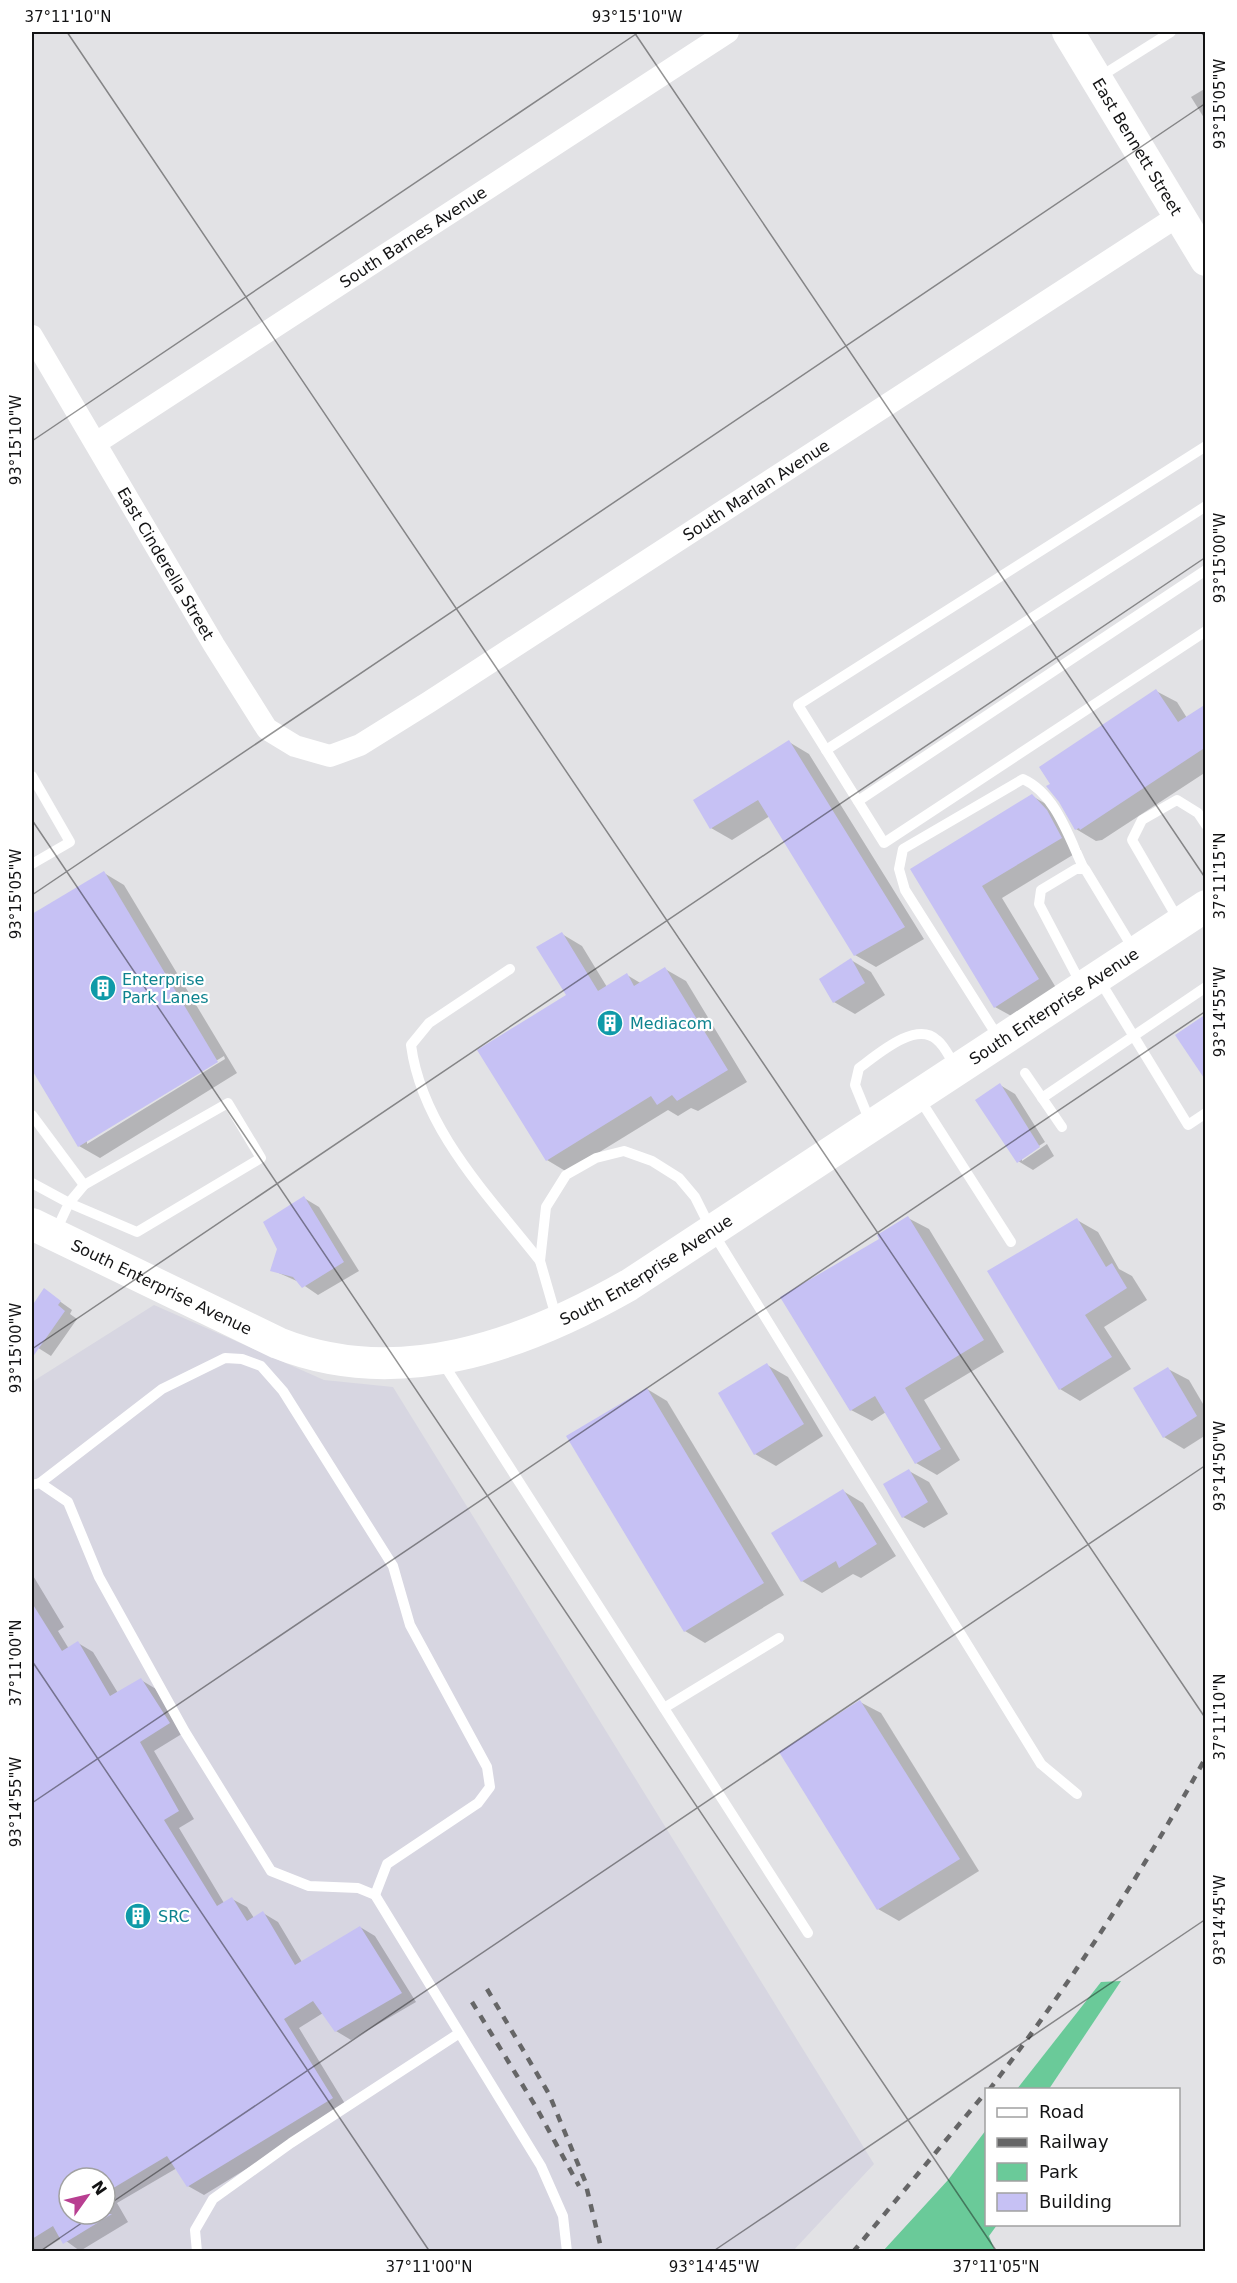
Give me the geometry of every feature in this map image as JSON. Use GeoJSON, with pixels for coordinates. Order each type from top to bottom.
{"type":"FeatureCollection","features":[{"type":"Feature","properties":{"kind":"street","name":"South Barnes Avenue"},"geometry":{"type":"LineString","coordinates":[[96,443],[729,32]]}},
{"type":"Feature","properties":{"kind":"street","name":"East Bennett Street"},"geometry":{"type":"LineString","coordinates":[[1068,32],[1206,260]]}},
{"type":"Feature","properties":{"kind":"street","name":"South Marlan Avenue"},"geometry":{"type":"LineString","coordinates":[[330,756],[360,745],[390,726],[1178,216]]}},
{"type":"Feature","properties":{"kind":"street","name":"East Cinderella Street"},"geometry":{"type":"LineString","coordinates":[[32,336],[214,645],[267,729],[295,747],[330,756]]}},
{"type":"Feature","properties":{"kind":"street","name":"South Enterprise Avenue"},"geometry":{"type":"LineString","coordinates":[[43,1229],[298,1351],[367,1364],[441,1360],[506,1342],[558,1322],[628,1285],[1206,906]]}},
{"type":"Feature","properties":{"kind":"lane"},"geometry":{"type":"LineString","coordinates":[[1096,79],[1171,32]]}},
{"type":"Feature","properties":{"kind":"lane"},"geometry":{"type":"LineString","coordinates":[[1206,446],[798,705],[884,843],[1206,631]]}},
{"type":"Feature","properties":{"kind":"lane"},"geometry":{"type":"LineString","coordinates":[[826,750],[1206,506]]}},
{"type":"Feature","properties":{"kind":"lane"},"geometry":{"type":"LineString","coordinates":[[858,801],[1206,570]]}},
{"type":"Feature","properties":{"kind":"lane"},"geometry":{"type":"LineString","coordinates":[[32,776],[70,842],[32,864]]}},
{"type":"Feature","properties":{"kind":"lane"},"geometry":{"type":"LineString","coordinates":[[1000,1041],[905,890],[899,869],[903,849],[1023,779],[1036,785],[1051,802],[1084,869],[1092,878],[1136,953]]}},
{"type":"Feature","properties":{"kind":"lane"},"geometry":{"type":"LineString","coordinates":[[1180,923],[1132,840],[1142,820],[1177,800],[1198,813],[1206,825]]}},
{"type":"Feature","properties":{"kind":"lane"},"geometry":{"type":"LineString","coordinates":[[1084,869],[1076,868],[1041,890],[1039,904],[1090,983],[1133,1035],[1188,1125],[1206,1113]]}},
{"type":"Feature","properties":{"kind":"lane"},"geometry":{"type":"LineString","coordinates":[[510,969],[429,1023],[411,1045],[415,1072],[449,1145],[540,1261],[558,1322]]}},
{"type":"Feature","properties":{"kind":"lane"},"geometry":{"type":"LineString","coordinates":[[1042,1098],[1206,987]]}},
{"type":"Feature","properties":{"kind":"lane"},"geometry":{"type":"LineString","coordinates":[[872,1126],[855,1085],[859,1068],[905,1036],[926,1034],[937,1040],[958,1070]]}},
{"type":"Feature","properties":{"kind":"lane"},"geometry":{"type":"LineString","coordinates":[[1025,1073],[1062,1127]]}},
{"type":"Feature","properties":{"kind":"lane"},"geometry":{"type":"LineString","coordinates":[[918,1096],[1011,1242]]}},
{"type":"Feature","properties":{"kind":"lane"},"geometry":{"type":"LineString","coordinates":[[32,1183],[69,1203],[137,1232],[261,1158],[228,1103],[84,1185],[69,1203],[43,1229]]}},
{"type":"Feature","properties":{"kind":"lane"},"geometry":{"type":"LineString","coordinates":[[32,1115],[84,1185]]}},
{"type":"Feature","properties":{"kind":"lane"},"geometry":{"type":"LineString","coordinates":[[540,1261],[546,1207],[566,1175],[596,1158],[624,1151],[652,1161],[679,1178],[695,1197],[712,1231],[1041,1764],[1077,1794]]}},
{"type":"Feature","properties":{"kind":"lane"},"geometry":{"type":"LineString","coordinates":[[375,1895],[387,1864],[478,1803],[490,1787],[487,1767],[410,1625],[393,1566],[283,1391],[261,1366],[242,1359],[225,1358],[162,1389],[36,1484],[68,1502],[99,1577],[184,1732],[271,1871],[309,1887],[358,1888],[375,1895],[458,2034],[541,2166],[563,2216],[567,2252]]}},
{"type":"Feature","properties":{"kind":"lane"},"geometry":{"type":"LineString","coordinates":[[441,1360],[808,1933]]}},
{"type":"Feature","properties":{"kind":"lane"},"geometry":{"type":"LineString","coordinates":[[664,1708],[779,1638]]}},
{"type":"Feature","properties":{"kind":"lane"},"geometry":{"type":"LineString","coordinates":[[197,2252],[195,2230],[213,2199],[291,2143],[458,2034]]}},
{"type":"Feature","properties":{"kind":"shaded area"},"geometry":{"type":"Polygon","coordinates":[[[154,1305],[324,1380],[393,1387],[874,2164],[793,2251],[32,2252],[32,1382],[154,1305]]]}},
{"type":"Feature","properties":{"kind":"green space"},"geometry":{"type":"Polygon","coordinates":[[[1121,1981],[1050,2088],[1018,2088],[1101,1982],[1121,1981]]]}},
{"type":"Feature","properties":{"kind":"green space"},"geometry":{"type":"Polygon","coordinates":[[[985,2131],[985,2226],[996,2226],[989,2236],[995,2251],[883,2251],[948,2180],[985,2131]]]}},
{"type":"Feature","properties":{"kind":"building"},"geometry":{"type":"Polygon","coordinates":[[[1156,689],[1178,722],[1206,704],[1206,747],[1080,830],[1079,828],[1075,830],[1059,802],[1046,786],[1050,784],[1039,767],[1156,689]]]}},
{"type":"Feature","properties":{"kind":"building"},"geometry":{"type":"Polygon","coordinates":[[[789,740],[905,927],[854,956],[758,800],[710,829],[693,800],[789,740]]]}},
{"type":"Feature","properties":{"kind":"building"},"geometry":{"type":"Polygon","coordinates":[[[1032,794],[1047,810],[1062,838],[982,886],[1039,979],[994,1008],[910,869],[1032,794]]]}},
{"type":"Feature","properties":{"kind":"building","name":"Enterprise Park Lanes"},"geometry":{"type":"Polygon","coordinates":[[[104,871],[218,1062],[78,1147],[32,1070],[32,914],[104,871]]]}},
{"type":"Feature","properties":{"kind":"building","name":"Mediacom"},"geometry":{"type":"Polygon","coordinates":[[[562,932],[598,991],[627,973],[634,986],[665,967],[728,1070],[677,1101],[672,1095],[657,1105],[651,1096],[546,1161],[477,1050],[566,995],[536,947],[562,932]]]}},
{"type":"Feature","properties":{"kind":"building"},"geometry":{"type":"Polygon","coordinates":[[[851,958],[865,983],[833,1003],[819,979],[851,958]]]}},
{"type":"Feature","properties":{"kind":"building"},"geometry":{"type":"Polygon","coordinates":[[[1206,1014],[1206,1081],[1175,1035],[1206,1014]]]}},
{"type":"Feature","properties":{"kind":"building"},"geometry":{"type":"Polygon","coordinates":[[[1000,1083],[1040,1147],[1017,1163],[975,1100],[1000,1083]]]}},
{"type":"Feature","properties":{"kind":"building"},"geometry":{"type":"Polygon","coordinates":[[[304,1196],[344,1262],[302,1288],[293,1277],[270,1271],[277,1249],[263,1222],[304,1196]]]}},
{"type":"Feature","properties":{"kind":"building"},"geometry":{"type":"Polygon","coordinates":[[[908,1216],[984,1340],[905,1388],[941,1449],[915,1464],[875,1396],[850,1411],[780,1297],[879,1239],[877,1235],[908,1216]]]}},
{"type":"Feature","properties":{"kind":"building"},"geometry":{"type":"Polygon","coordinates":[[[1077,1218],[1106,1267],[1112,1263],[1127,1288],[1085,1315],[1112,1357],[1059,1390],[987,1271],[1077,1218]]]}},
{"type":"Feature","properties":{"kind":"building"},"geometry":{"type":"Polygon","coordinates":[[[44,1288],[61,1301],[58,1305],[65,1311],[32,1358],[32,1306],[44,1288]]]}},
{"type":"Feature","properties":{"kind":"building"},"geometry":{"type":"Polygon","coordinates":[[[767,1363],[804,1424],[754,1455],[718,1393],[767,1363]]]}},
{"type":"Feature","properties":{"kind":"building"},"geometry":{"type":"Polygon","coordinates":[[[1168,1367],[1197,1416],[1163,1438],[1133,1388],[1168,1367]]]}},
{"type":"Feature","properties":{"kind":"building"},"geometry":{"type":"Polygon","coordinates":[[[647,1388],[764,1583],[684,1632],[566,1436],[647,1388]]]}},
{"type":"Feature","properties":{"kind":"building"},"geometry":{"type":"Polygon","coordinates":[[[909,1469],[928,1502],[902,1518],[883,1484],[909,1469]]]}},
{"type":"Feature","properties":{"kind":"building"},"geometry":{"type":"Polygon","coordinates":[[[843,1489],[877,1544],[839,1568],[836,1561],[801,1582],[771,1533],[843,1489]]]}},
{"type":"Feature","properties":{"kind":"building","name":"SRC"},"geometry":{"type":"Polygon","coordinates":[[[32,1603],[62,1651],[78,1641],[110,1696],[141,1678],[170,1723],[140,1742],[179,1811],[164,1820],[217,1906],[232,1897],[247,1921],[263,1911],[295,1965],[360,1926],[402,1993],[335,2032],[313,2001],[284,2019],[333,2098],[187,2187],[167,2156],[117,2186],[117,2166],[57,2166],[57,2226],[92,2226],[63,2244],[53,2226],[32,2239],[32,1603]]]}},
{"type":"Feature","properties":{"kind":"building"},"geometry":{"type":"Polygon","coordinates":[[[860,1700],[960,1859],[877,1910],[779,1752],[860,1700]]]}},
{"type":"Feature","properties":{"kind":"railway"},"geometry":{"type":"LineString","coordinates":[[990,2088],[1104,1928],[1206,1757]]}},
{"type":"Feature","properties":{"kind":"railway"},"geometry":{"type":"LineString","coordinates":[[487,1989],[549,2094],[585,2181],[602,2252]]}},
{"type":"Feature","properties":{"kind":"railway"},"geometry":{"type":"LineString","coordinates":[[472,2002],[536,2107],[579,2186]]}},
{"type":"Feature","properties":{"kind":"railway"},"geometry":{"type":"LineString","coordinates":[[853,2252],[985,2093]]}},
{"type":"Feature","properties":{"kind":"place","name":"Enterprise Park Lanes"},"geometry":{"type":"Point","coordinates":[103,988]}},
{"type":"Feature","properties":{"kind":"place","name":"Mediacom"},"geometry":{"type":"Point","coordinates":[610,1023]}},
{"type":"Feature","properties":{"kind":"place","name":"SRC"},"geometry":{"type":"Point","coordinates":[138,1916]}}]}
